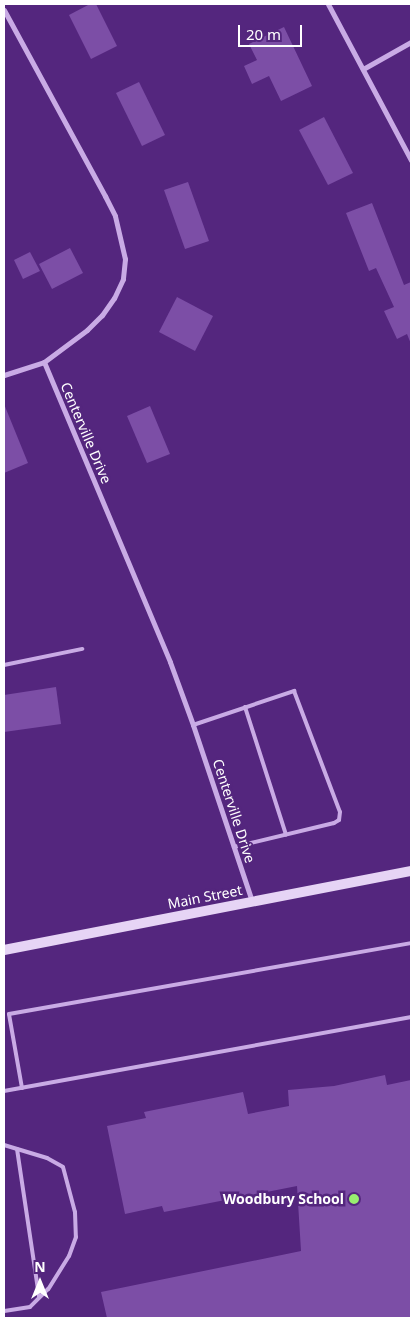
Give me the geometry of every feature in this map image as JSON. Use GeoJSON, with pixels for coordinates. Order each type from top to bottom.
{"type":"FeatureCollection","features":[{"type":"Feature","properties":{"kind":"main road","name":"Main Street"},"geometry":{"type":"LineString","coordinates":[[4,950],[411,872]]}},
{"type":"Feature","properties":{"kind":"street"},"geometry":{"type":"LineString","coordinates":[[328,4],[411,160]]}},
{"type":"Feature","properties":{"kind":"street"},"geometry":{"type":"LineString","coordinates":[[4,10],[115,216],[125,259],[122,278],[114,298],[87,330],[44,362],[4,376]]}},
{"type":"Feature","properties":{"kind":"street"},"geometry":{"type":"LineString","coordinates":[[363,69],[411,42]]}},
{"type":"Feature","properties":{"kind":"street","name":"Centerville Drive"},"geometry":{"type":"LineString","coordinates":[[44,362],[166,654],[193,725],[252,901]]}},
{"type":"Feature","properties":{"kind":"lane"},"geometry":{"type":"LineString","coordinates":[[4,664],[82,649]]}},
{"type":"Feature","properties":{"kind":"lane"},"geometry":{"type":"LineString","coordinates":[[193,725],[294,691],[340,812],[339,820],[334,823],[234,847]]}},
{"type":"Feature","properties":{"kind":"lane"},"geometry":{"type":"LineString","coordinates":[[245,708],[286,835]]}},
{"type":"Feature","properties":{"kind":"lane"},"geometry":{"type":"LineString","coordinates":[[22,1088],[9,1014],[411,942]]}},
{"type":"Feature","properties":{"kind":"lane"},"geometry":{"type":"LineString","coordinates":[[4,1092],[411,1018]]}},
{"type":"Feature","properties":{"kind":"lane"},"geometry":{"type":"LineString","coordinates":[[4,1145],[47,1158],[63,1167],[75,1212],[76,1237],[69,1256],[48,1289],[30,1307],[4,1311]]}},
{"type":"Feature","properties":{"kind":"lane"},"geometry":{"type":"LineString","coordinates":[[17,1149],[39,1297]]}},
{"type":"Feature","properties":{"kind":"building"},"geometry":{"type":"Polygon","coordinates":[[[90,4],[96,4],[117,46],[91,59],[69,15],[90,4]]]}},
{"type":"Feature","properties":{"kind":"building"},"geometry":{"type":"Polygon","coordinates":[[[284,27],[312,86],[281,101],[269,76],[252,84],[244,66],[257,60],[249,44],[284,27]]]}},
{"type":"Feature","properties":{"kind":"building"},"geometry":{"type":"Polygon","coordinates":[[[139,82],[165,135],[142,146],[116,93],[139,82]]]}},
{"type":"Feature","properties":{"kind":"building"},"geometry":{"type":"Polygon","coordinates":[[[324,117],[353,173],[328,185],[299,130],[324,117]]]}},
{"type":"Feature","properties":{"kind":"building"},"geometry":{"type":"Polygon","coordinates":[[[188,182],[209,241],[185,249],[164,190],[188,182]]]}},
{"type":"Feature","properties":{"kind":"building"},"geometry":{"type":"Polygon","coordinates":[[[372,203],[404,285],[411,282],[411,344],[407,334],[397,339],[384,311],[394,307],[376,268],[369,271],[346,213],[372,203]]]}},
{"type":"Feature","properties":{"kind":"building"},"geometry":{"type":"Polygon","coordinates":[[[70,248],[83,273],[52,289],[39,264],[70,248]]]}},
{"type":"Feature","properties":{"kind":"building"},"geometry":{"type":"Polygon","coordinates":[[[30,252],[40,271],[23,279],[14,260],[30,252]]]}},
{"type":"Feature","properties":{"kind":"building"},"geometry":{"type":"Polygon","coordinates":[[[177,297],[213,316],[195,351],[159,332],[177,297]]]}},
{"type":"Feature","properties":{"kind":"building"},"geometry":{"type":"Polygon","coordinates":[[[4,404],[28,463],[4,473],[4,404]]]}},
{"type":"Feature","properties":{"kind":"building"},"geometry":{"type":"Polygon","coordinates":[[[150,406],[170,454],[147,463],[127,416],[150,406]]]}},
{"type":"Feature","properties":{"kind":"building"},"geometry":{"type":"Polygon","coordinates":[[[56,687],[61,724],[4,732],[4,695],[56,687]]]}},
{"type":"Feature","properties":{"kind":"building","name":"Woodbury School"},"geometry":{"type":"Polygon","coordinates":[[[385,1075],[387,1085],[411,1080],[411,1318],[107,1318],[101,1292],[301,1251],[297,1186],[164,1212],[162,1206],[125,1214],[107,1126],[146,1118],[144,1112],[243,1092],[248,1114],[289,1106],[288,1090],[334,1086],[385,1075]]]}},
{"type":"Feature","properties":{"kind":"place","name":"Woodbury School"},"geometry":{"type":"Point","coordinates":[354,1199]}}]}
